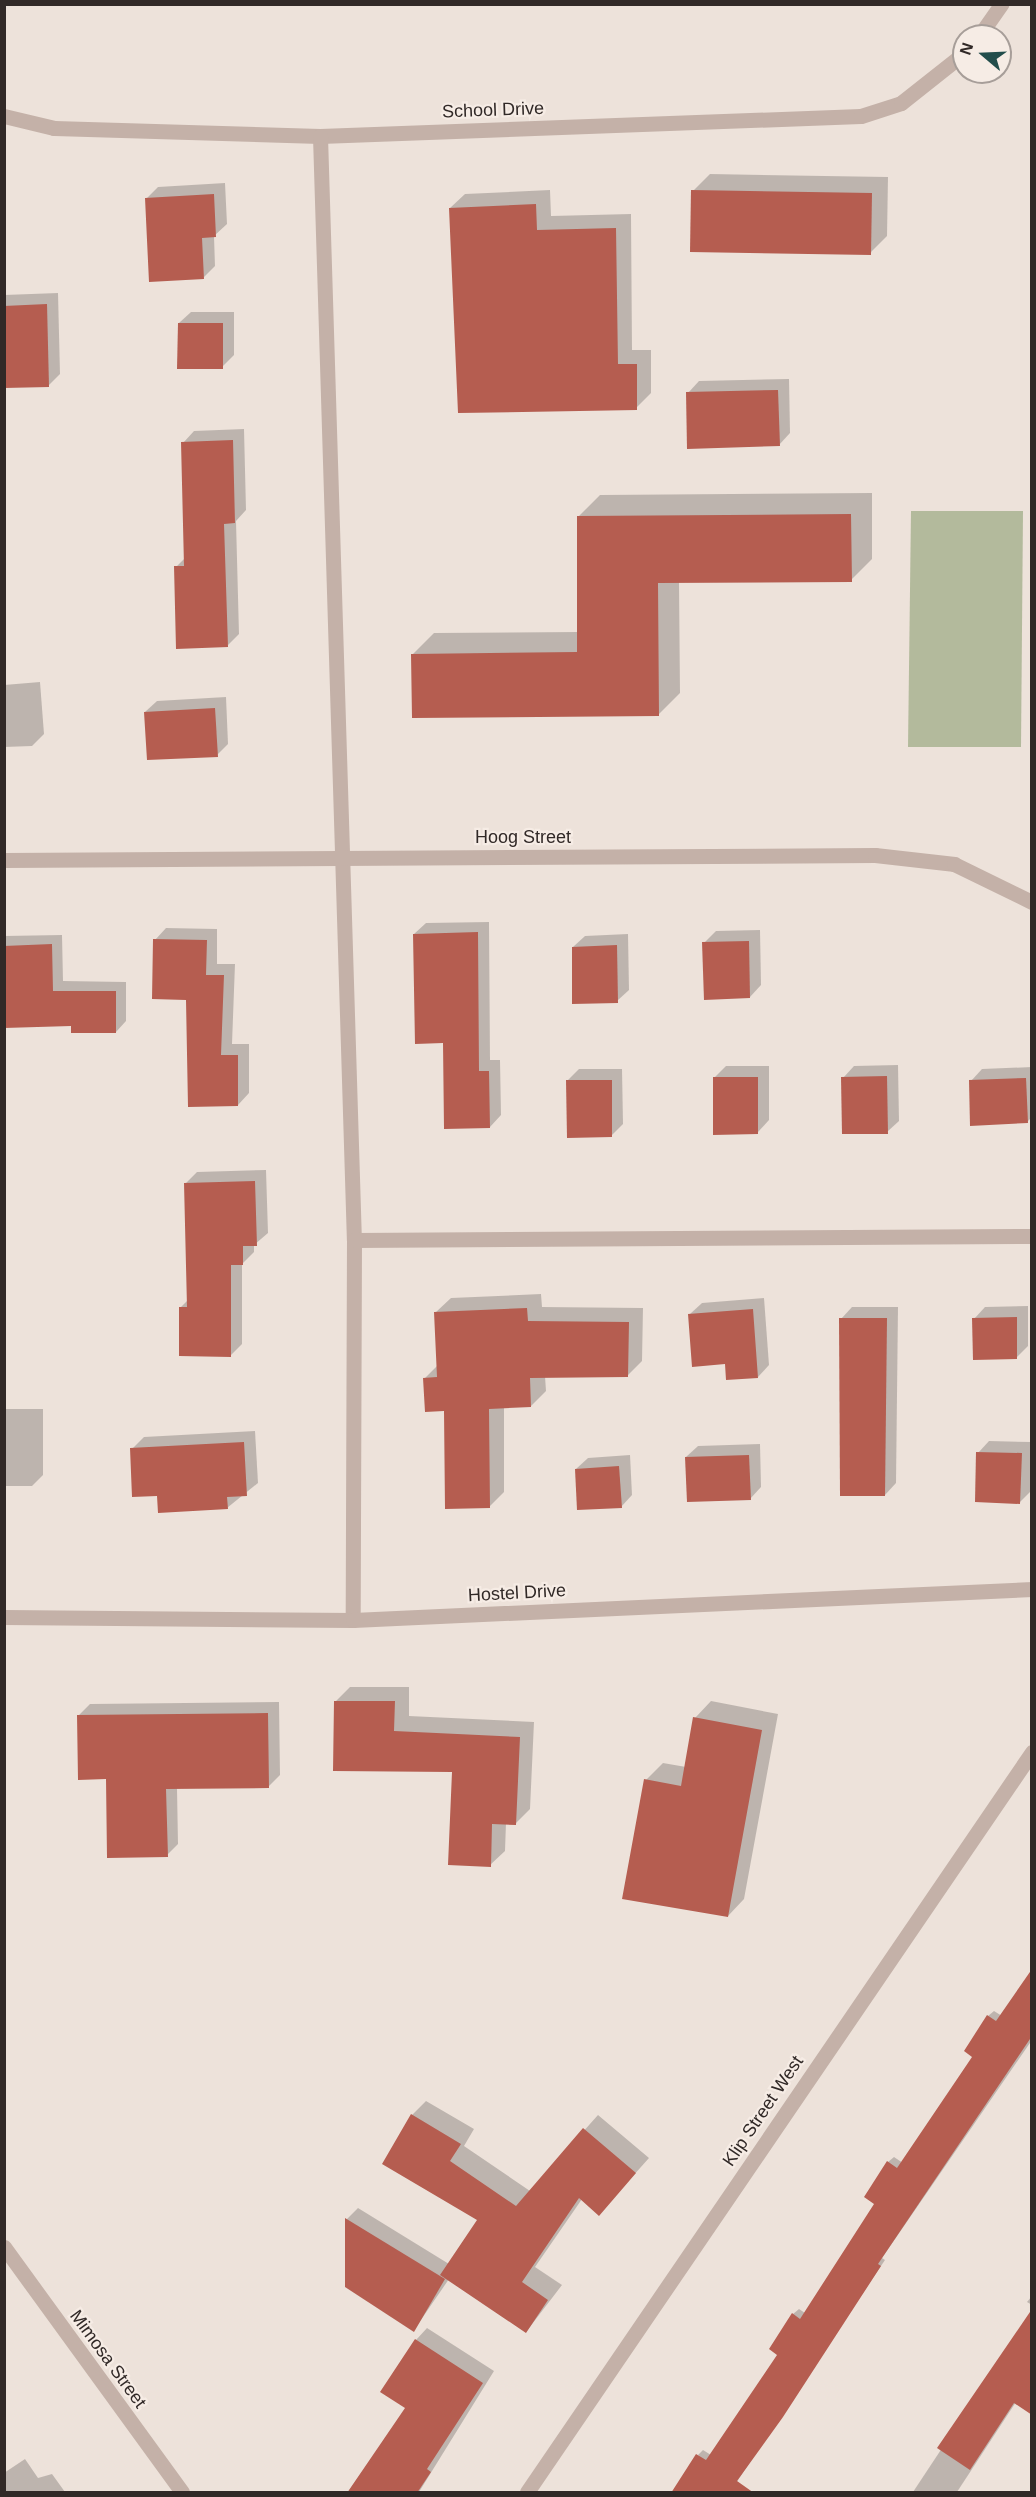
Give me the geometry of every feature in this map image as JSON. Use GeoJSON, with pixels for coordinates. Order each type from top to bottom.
{"type":"FeatureCollection","features":[{"type":"Feature","properties":{"kind":"street"},"geometry":{"type":"LineString","coordinates":[[987,24],[1001,4]]}},
{"type":"Feature","properties":{"kind":"street","name":"School Drive"},"geometry":{"type":"LineString","coordinates":[[4,116],[54,128],[320,135],[861,116],[901,103],[952,63]]}},
{"type":"Feature","properties":{"kind":"street"},"geometry":{"type":"LineString","coordinates":[[320,135],[340,857],[354,1240],[353,1620]]}},
{"type":"Feature","properties":{"kind":"street","name":"Hoog Street"},"geometry":{"type":"LineString","coordinates":[[4,860],[340,857],[914,857],[954,864],[1032,902]]}},
{"type":"Feature","properties":{"kind":"street"},"geometry":{"type":"LineString","coordinates":[[354,1240],[1032,1236]]}},
{"type":"Feature","properties":{"kind":"street","name":"Hostel Drive"},"geometry":{"type":"LineString","coordinates":[[4,1617],[353,1620],[1032,1589]]}},
{"type":"Feature","properties":{"kind":"street","name":"Klip Street West"},"geometry":{"type":"LineString","coordinates":[[527,2493],[1032,1752]]}},
{"type":"Feature","properties":{"kind":"street","name":"Mimosa Street"},"geometry":{"type":"LineString","coordinates":[[4,2247],[182,2493]]}},
{"type":"Feature","properties":{"kind":"green space"},"geometry":{"type":"Polygon","coordinates":[[[911,511],[1023,511],[1021,747],[908,747],[911,511]]]}},
{"type":"Feature","properties":{"kind":"building"},"geometry":{"type":"Polygon","coordinates":[[[691,190],[872,193],[871,255],[690,252],[691,190]]]}},
{"type":"Feature","properties":{"kind":"building"},"geometry":{"type":"Polygon","coordinates":[[[214,194],[216,237],[202,238],[204,279],[149,282],[145,198],[214,194]]]}},
{"type":"Feature","properties":{"kind":"building"},"geometry":{"type":"Polygon","coordinates":[[[536,204],[537,230],[616,228],[618,364],[637,364],[637,410],[458,413],[449,208],[536,204]]]}},
{"type":"Feature","properties":{"kind":"building"},"geometry":{"type":"Polygon","coordinates":[[[47,304],[49,387],[4,388],[4,306],[47,304]]]}},
{"type":"Feature","properties":{"kind":"building"},"geometry":{"type":"Polygon","coordinates":[[[178,323],[223,323],[223,369],[177,369],[178,323]]]}},
{"type":"Feature","properties":{"kind":"building"},"geometry":{"type":"Polygon","coordinates":[[[778,390],[780,446],[687,449],[686,392],[778,390]]]}},
{"type":"Feature","properties":{"kind":"building"},"geometry":{"type":"Polygon","coordinates":[[[233,440],[235,523],[224,524],[228,647],[176,649],[174,566],[184,566],[181,442],[233,440]]]}},
{"type":"Feature","properties":{"kind":"building"},"geometry":{"type":"Polygon","coordinates":[[[851,514],[852,582],[658,583],[659,716],[412,718],[411,654],[577,652],[577,516],[851,514]]]}},
{"type":"Feature","properties":{"kind":"building"},"geometry":{"type":"Polygon","coordinates":[[[215,708],[218,757],[147,760],[144,712],[215,708]]]}},
{"type":"Feature","properties":{"kind":"building"},"geometry":{"type":"Polygon","coordinates":[[[478,932],[479,1071],[489,1071],[490,1128],[444,1129],[443,1043],[415,1044],[413,934],[478,932]]]}},
{"type":"Feature","properties":{"kind":"building"},"geometry":{"type":"Polygon","coordinates":[[[153,939],[207,940],[206,975],[224,975],[221,1055],[238,1055],[238,1106],[188,1107],[186,1000],[152,999],[153,939]]]}},
{"type":"Feature","properties":{"kind":"building"},"geometry":{"type":"Polygon","coordinates":[[[749,941],[750,998],[704,1000],[702,942],[749,941]]]}},
{"type":"Feature","properties":{"kind":"building"},"geometry":{"type":"Polygon","coordinates":[[[52,944],[53,991],[116,991],[116,1033],[71,1033],[71,1026],[4,1028],[4,946],[52,944]]]}},
{"type":"Feature","properties":{"kind":"building"},"geometry":{"type":"Polygon","coordinates":[[[617,945],[618,1003],[572,1004],[572,947],[617,945]]]}},
{"type":"Feature","properties":{"kind":"building"},"geometry":{"type":"Polygon","coordinates":[[[887,1076],[888,1134],[842,1134],[841,1077],[887,1076]]]}},
{"type":"Feature","properties":{"kind":"building"},"geometry":{"type":"Polygon","coordinates":[[[713,1077],[758,1077],[758,1134],[713,1135],[713,1077]]]}},
{"type":"Feature","properties":{"kind":"building"},"geometry":{"type":"Polygon","coordinates":[[[1026,1078],[1028,1123],[970,1126],[969,1080],[1026,1078]]]}},
{"type":"Feature","properties":{"kind":"building"},"geometry":{"type":"Polygon","coordinates":[[[566,1080],[612,1080],[612,1137],[567,1138],[566,1080]]]}},
{"type":"Feature","properties":{"kind":"building"},"geometry":{"type":"Polygon","coordinates":[[[255,1181],[257,1246],[243,1246],[243,1265],[231,1265],[231,1357],[179,1356],[179,1307],[187,1307],[184,1183],[255,1181]]]}},
{"type":"Feature","properties":{"kind":"building"},"geometry":{"type":"Polygon","coordinates":[[[527,1308],[528,1321],[629,1322],[628,1377],[530,1378],[531,1407],[489,1409],[490,1508],[445,1509],[444,1411],[425,1412],[423,1378],[437,1377],[434,1312],[527,1308]]]}},
{"type":"Feature","properties":{"kind":"building"},"geometry":{"type":"Polygon","coordinates":[[[753,1309],[758,1378],[726,1380],[725,1364],[692,1367],[688,1314],[753,1309]]]}},
{"type":"Feature","properties":{"kind":"building"},"geometry":{"type":"Polygon","coordinates":[[[1017,1317],[1017,1359],[973,1360],[972,1318],[1017,1317]]]}},
{"type":"Feature","properties":{"kind":"building"},"geometry":{"type":"Polygon","coordinates":[[[839,1318],[887,1318],[885,1496],[840,1496],[839,1318]]]}},
{"type":"Feature","properties":{"kind":"building"},"geometry":{"type":"Polygon","coordinates":[[[244,1442],[247,1496],[227,1497],[228,1509],[158,1513],[157,1496],[132,1497],[130,1448],[244,1442]]]}},
{"type":"Feature","properties":{"kind":"building"},"geometry":{"type":"Polygon","coordinates":[[[976,1452],[1022,1453],[1020,1504],[975,1502],[976,1452]]]}},
{"type":"Feature","properties":{"kind":"building"},"geometry":{"type":"Polygon","coordinates":[[[749,1455],[751,1500],[687,1502],[685,1457],[749,1455]]]}},
{"type":"Feature","properties":{"kind":"building"},"geometry":{"type":"Polygon","coordinates":[[[619,1466],[622,1508],[577,1510],[575,1469],[619,1466]]]}},
{"type":"Feature","properties":{"kind":"building"},"geometry":{"type":"Polygon","coordinates":[[[334,1701],[395,1701],[394,1731],[520,1737],[516,1825],[492,1824],[491,1867],[448,1865],[452,1772],[333,1771],[334,1701]]]}},
{"type":"Feature","properties":{"kind":"building"},"geometry":{"type":"Polygon","coordinates":[[[268,1713],[269,1788],[166,1789],[168,1857],[107,1858],[106,1779],[78,1780],[77,1715],[268,1713]]]}},
{"type":"Feature","properties":{"kind":"building"},"geometry":{"type":"Polygon","coordinates":[[[693,1717],[762,1730],[728,1917],[622,1899],[644,1779],[681,1786],[693,1717]]]}},
{"type":"Feature","properties":{"kind":"building"},"geometry":{"type":"Polygon","coordinates":[[[1032,1969],[1032,2036],[878,2264],[881,2266],[783,2417],[737,2481],[754,2493],[671,2493],[696,2454],[706,2460],[777,2355],[769,2349],[792,2313],[800,2319],[874,2204],[864,2197],[887,2161],[897,2168],[972,2057],[964,2051],[987,2015],[996,2021],[1032,1969]]]}},
{"type":"Feature","properties":{"kind":"building"},"geometry":{"type":"Polygon","coordinates":[[[411,2114],[461,2144],[450,2161],[516,2206],[583,2128],[636,2173],[599,2216],[579,2198],[522,2282],[548,2300],[526,2333],[440,2275],[477,2220],[382,2164],[411,2114]]]}},
{"type":"Feature","properties":{"kind":"building"},"geometry":{"type":"Polygon","coordinates":[[[345,2218],[445,2279],[414,2332],[345,2287],[345,2218]]]}},
{"type":"Feature","properties":{"kind":"building"},"geometry":{"type":"Polygon","coordinates":[[[1032,2309],[1032,2415],[1014,2403],[970,2470],[937,2448],[1032,2309]]]}},
{"type":"Feature","properties":{"kind":"building"},"geometry":{"type":"Polygon","coordinates":[[[415,2339],[483,2383],[427,2469],[431,2472],[417,2493],[347,2493],[405,2408],[380,2392],[415,2339]]]}}]}
